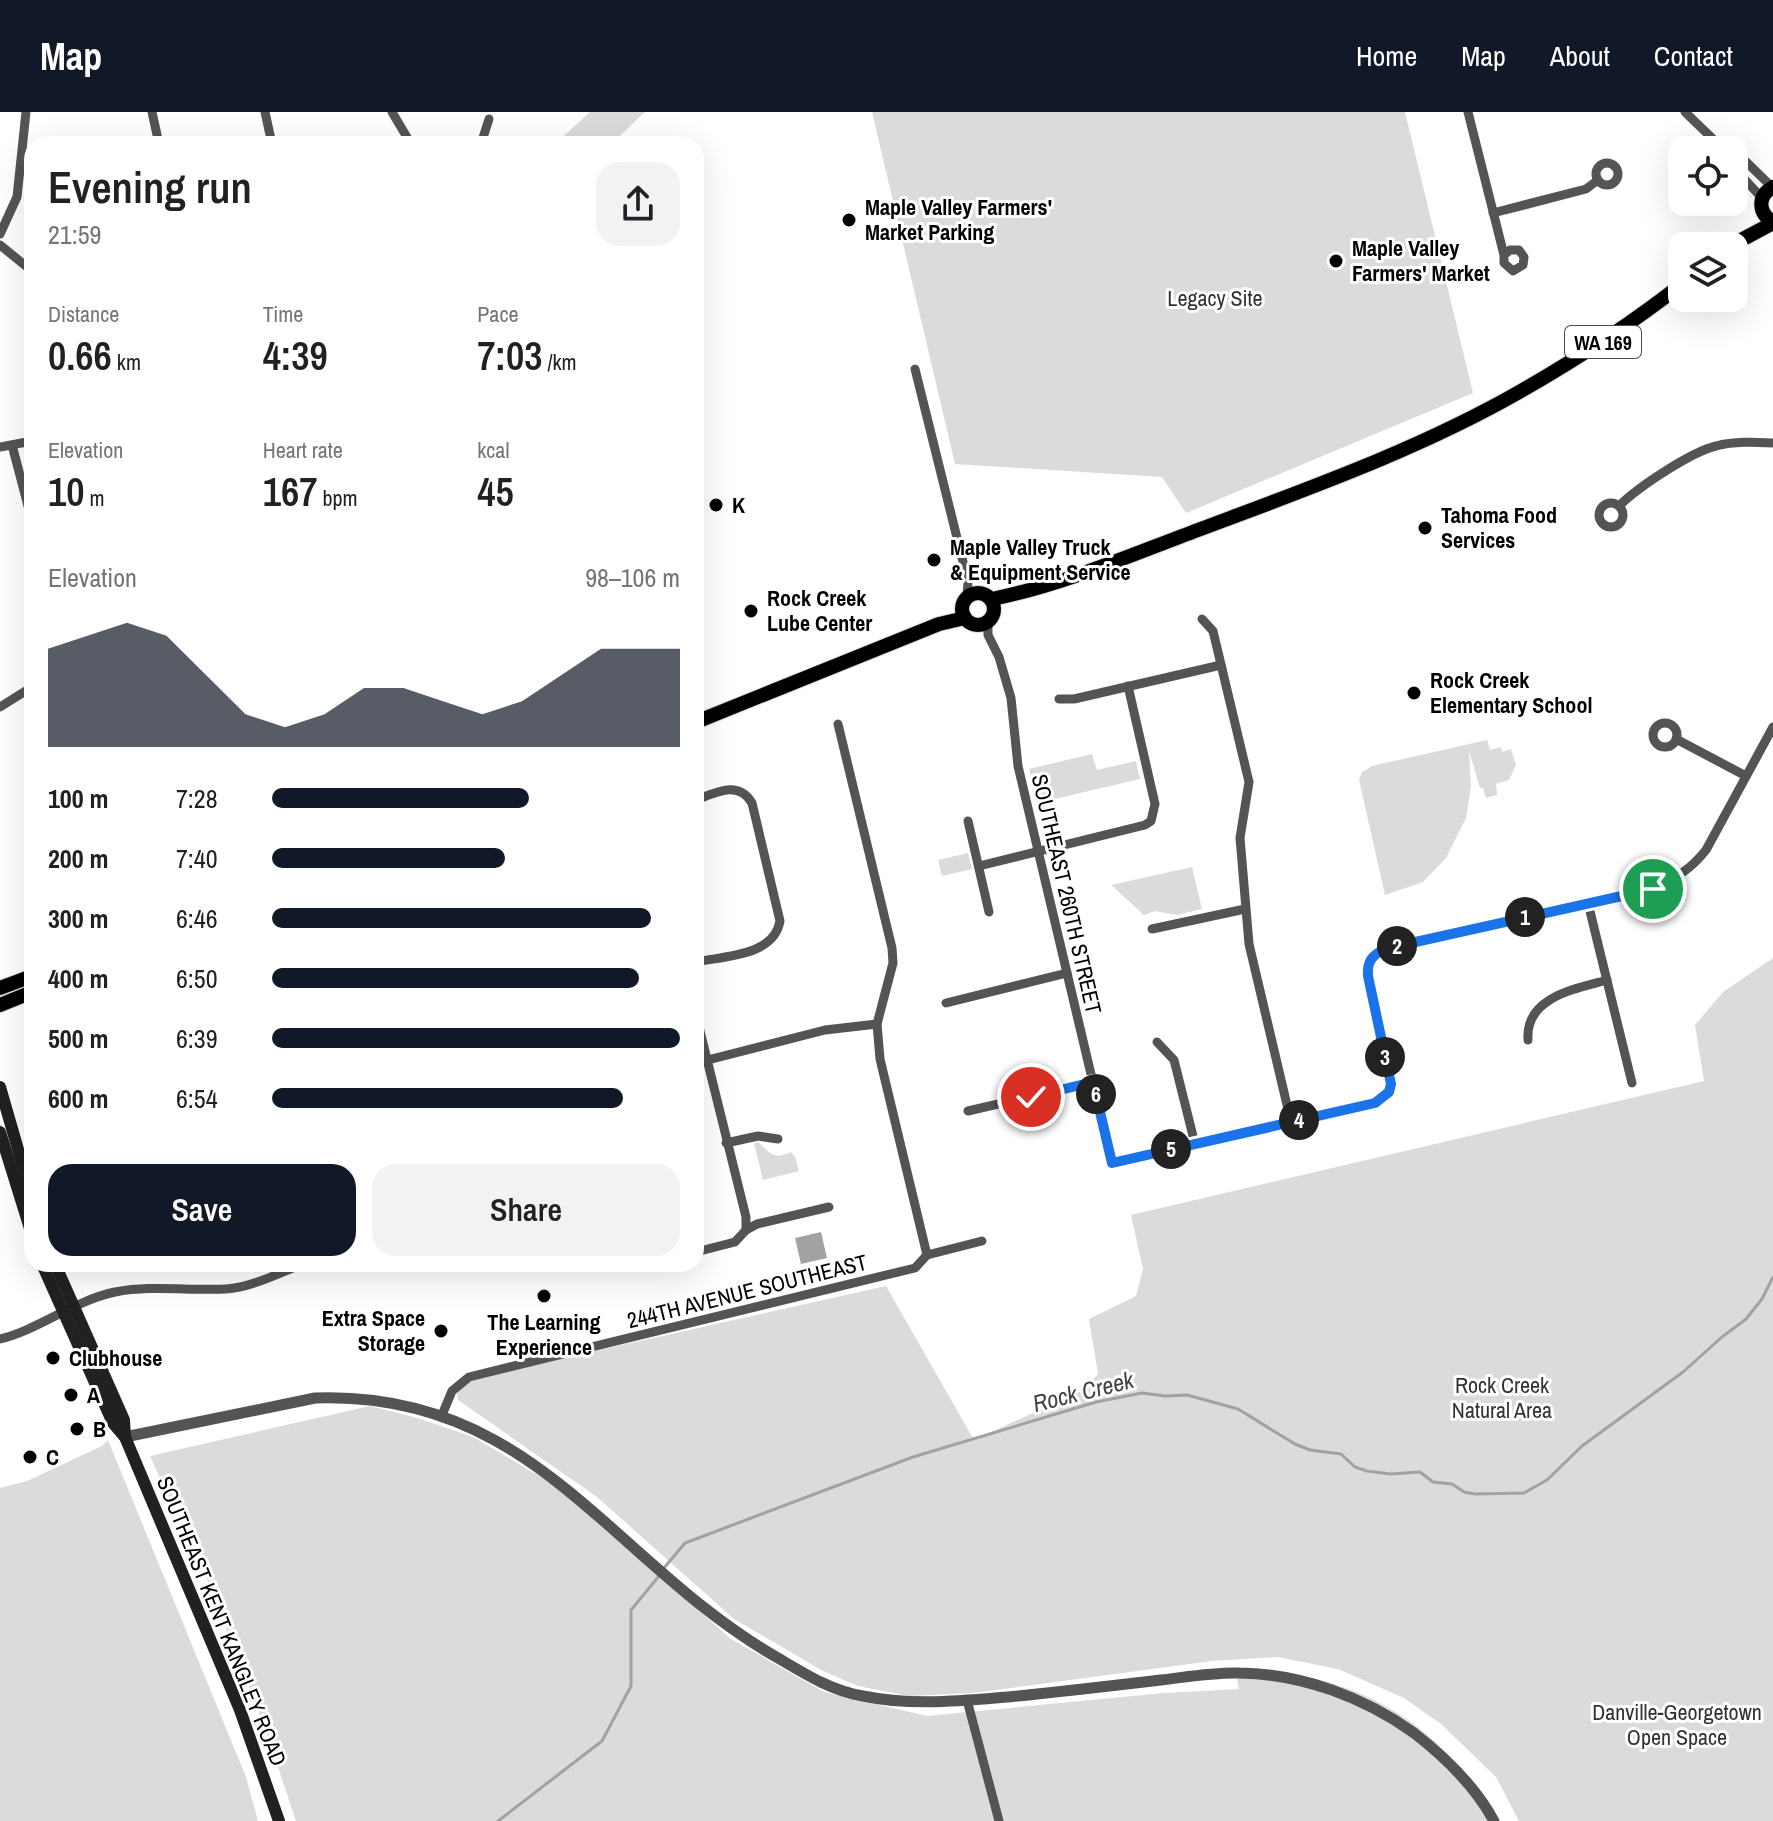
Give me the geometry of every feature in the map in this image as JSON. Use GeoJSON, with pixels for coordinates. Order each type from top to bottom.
{"type":"FeatureCollection","features":[{"type":"Feature","properties":{"kind":"main road"},"geometry":{"type":"LineString","coordinates":[[1767,195],[1765,217],[1773,222]]}},
{"type":"Feature","properties":{"kind":"main road"},"geometry":{"type":"LineString","coordinates":[[1741,232],[1767,195]]}},
{"type":"Feature","properties":{"kind":"main road"},"geometry":{"type":"LineString","coordinates":[[1748,235],[1773,222]]}},
{"type":"Feature","properties":{"kind":"main road","name":"WA 169"},"geometry":{"type":"LineString","coordinates":[[704,719],[978,609],[1241,514],[1445,429],[1518,393],[1592,349],[1668,294]]}},
{"type":"Feature","properties":{"kind":"main road"},"geometry":{"type":"LineString","coordinates":[[0,988],[24,979]]}},
{"type":"Feature","properties":{"kind":"main road"},"geometry":{"type":"LineString","coordinates":[[0,1005],[24,995]]}},
{"type":"Feature","properties":{"kind":"main road"},"geometry":{"type":"LineString","coordinates":[[0,1087],[24,1170]]}},
{"type":"Feature","properties":{"kind":"main road"},"geometry":{"type":"LineString","coordinates":[[0,1132],[24,1209]]}},
{"type":"Feature","properties":{"kind":"main road","name":"SOUTHEAST KENT KANGLEY ROAD"},"geometry":{"type":"LineString","coordinates":[[46,1272],[67,1309]]}},
{"type":"Feature","properties":{"kind":"main road","name":"SOUTHEAST KENT KANGLEY ROAD"},"geometry":{"type":"LineString","coordinates":[[57,1272],[67,1309],[113,1423],[125,1437],[240,1710],[279,1821]]}},
{"type":"Feature","properties":{"kind":"street"},"geometry":{"type":"LineString","coordinates":[[0,234],[17,197],[26,112]]}},
{"type":"Feature","properties":{"kind":"street"},"geometry":{"type":"LineString","coordinates":[[152,112],[157,136]]}},
{"type":"Feature","properties":{"kind":"street"},"geometry":{"type":"LineString","coordinates":[[265,112],[270,136]]}},
{"type":"Feature","properties":{"kind":"street"},"geometry":{"type":"LineString","coordinates":[[392,112],[406,136]]}},
{"type":"Feature","properties":{"kind":"street"},"geometry":{"type":"LineString","coordinates":[[1468,112],[1504,255]]}},
{"type":"Feature","properties":{"kind":"street"},"geometry":{"type":"LineString","coordinates":[[1685,112],[1709,136]]}},
{"type":"Feature","properties":{"kind":"street"},"geometry":{"type":"LineString","coordinates":[[484,136],[489,119]]}},
{"type":"Feature","properties":{"kind":"street"},"geometry":{"type":"LineString","coordinates":[[1748,169],[1767,195]]}},
{"type":"Feature","properties":{"kind":"street"},"geometry":{"type":"LineString","coordinates":[[1748,179],[1767,195]]}},
{"type":"Feature","properties":{"kind":"street"},"geometry":{"type":"LineString","coordinates":[[1493,213],[1586,189],[1598,180]]}},
{"type":"Feature","properties":{"kind":"street"},"geometry":{"type":"LineString","coordinates":[[0,245],[24,264]]}},
{"type":"Feature","properties":{"kind":"street","name":"SOUTHEAST 260TH STREET"},"geometry":{"type":"LineString","coordinates":[[915,369],[978,609],[999,657],[1011,698],[1018,766],[1112,1163],[1195,1144]]}},
{"type":"Feature","properties":{"kind":"street"},"geometry":{"type":"LineString","coordinates":[[1619,506],[1692,456],[1715,446],[1743,442],[1773,443]]}},
{"type":"Feature","properties":{"kind":"street"},"geometry":{"type":"LineString","coordinates":[[0,447],[24,443]]}},
{"type":"Feature","properties":{"kind":"street"},"geometry":{"type":"LineString","coordinates":[[12,445],[24,491]]}},
{"type":"Feature","properties":{"kind":"street"},"geometry":{"type":"LineString","coordinates":[[1202,619],[1213,631],[1249,782],[1240,838],[1249,944],[1291,1122]]}},
{"type":"Feature","properties":{"kind":"street"},"geometry":{"type":"LineString","coordinates":[[1059,699],[1074,699],[1221,665]]}},
{"type":"Feature","properties":{"kind":"street"},"geometry":{"type":"LineString","coordinates":[[979,866],[1145,825],[1152,818],[1155,804],[1128,686]]}},
{"type":"Feature","properties":{"kind":"street"},"geometry":{"type":"LineString","coordinates":[[0,707],[24,692]]}},
{"type":"Feature","properties":{"kind":"street"},"geometry":{"type":"LineString","coordinates":[[838,724],[892,948],[893,963],[877,1024],[880,1059],[927,1255]]}},
{"type":"Feature","properties":{"kind":"street"},"geometry":{"type":"LineString","coordinates":[[1157,1042],[1174,1060],[1195,1144],[1375,1103],[1389,1092],[1391,1084],[1368,976],[1367,965],[1373,956],[1384,949],[1653,889],[1674,879],[1696,863],[1706,850],[1773,727]]}},
{"type":"Feature","properties":{"kind":"street"},"geometry":{"type":"LineString","coordinates":[[1676,739],[1746,776]]}},
{"type":"Feature","properties":{"kind":"street"},"geometry":{"type":"LineString","coordinates":[[704,797],[723,790],[743,792],[752,803],[780,921],[776,935],[762,947],[704,960]]}},
{"type":"Feature","properties":{"kind":"street"},"geometry":{"type":"LineString","coordinates":[[968,821],[989,912]]}},
{"type":"Feature","properties":{"kind":"street"},"geometry":{"type":"LineString","coordinates":[[1588,903],[1632,1083]]}},
{"type":"Feature","properties":{"kind":"street"},"geometry":{"type":"LineString","coordinates":[[1152,929],[1245,909]]}},
{"type":"Feature","properties":{"kind":"street"},"geometry":{"type":"LineString","coordinates":[[946,1003],[1067,973]]}},
{"type":"Feature","properties":{"kind":"street"},"geometry":{"type":"LineString","coordinates":[[1528,1040],[1528,1026],[1540,1007],[1569,990],[1607,980]]}},
{"type":"Feature","properties":{"kind":"street"},"geometry":{"type":"LineString","coordinates":[[704,1058],[825,1030],[877,1024]]}},
{"type":"Feature","properties":{"kind":"street"},"geometry":{"type":"LineString","coordinates":[[704,1075],[746,1217],[746,1230]]}},
{"type":"Feature","properties":{"kind":"street"},"geometry":{"type":"LineString","coordinates":[[968,1111],[1093,1082]]}},
{"type":"Feature","properties":{"kind":"street"},"geometry":{"type":"LineString","coordinates":[[726,1143],[758,1136],[778,1139]]}},
{"type":"Feature","properties":{"kind":"street"},"geometry":{"type":"LineString","coordinates":[[704,1250],[735,1242],[757,1224],[829,1207]]}},
{"type":"Feature","properties":{"kind":"street","name":"244TH AVENUE SOUTHEAST"},"geometry":{"type":"LineString","coordinates":[[442,1415],[452,1391],[469,1377],[915,1268],[927,1255],[982,1241]]}},
{"type":"Feature","properties":{"kind":"street"},"geometry":{"type":"LineString","coordinates":[[0,1339],[67,1309],[115,1292],[227,1289],[281,1272]]}},
{"type":"Feature","properties":{"kind":"street"},"geometry":{"type":"LineString","coordinates":[[125,1437],[315,1398],[380,1400],[442,1415],[484,1433],[525,1458],[738,1634],[826,1685],[859,1696],[916,1703],[1226,1673],[1266,1674],[1292,1679],[1347,1696],[1375,1708],[1402,1725],[1451,1765],[1471,1787],[1494,1821]]}},
{"type":"Feature","properties":{"kind":"street"},"geometry":{"type":"LineString","coordinates":[[967,1700],[999,1821]]}},
{"type":"Feature","properties":{"kind":"green space"},"geometry":{"type":"Polygon","coordinates":[[[590,112],[645,112],[620,136],[564,136],[590,112]]]}},
{"type":"Feature","properties":{"kind":"green space","name":"Legacy Site"},"geometry":{"type":"Polygon","coordinates":[[[872,112],[1405,112],[1473,393],[1186,513],[1162,477],[955,464],[872,112]]]}},
{"type":"Feature","properties":{"kind":"green space"},"geometry":{"type":"Polygon","coordinates":[[[1487,740],[1490,750],[1501,747],[1502,752],[1511,749],[1516,765],[1509,780],[1496,784],[1497,795],[1486,798],[1469,751],[1471,786],[1466,818],[1446,858],[1423,882],[1385,895],[1359,780],[1362,772],[1372,766],[1487,740]]]}},
{"type":"Feature","properties":{"kind":"green space"},"geometry":{"type":"Polygon","coordinates":[[[1092,754],[1097,770],[1136,761],[1140,779],[1037,803],[1029,769],[1092,754]]]}},
{"type":"Feature","properties":{"kind":"green space"},"geometry":{"type":"Polygon","coordinates":[[[968,853],[972,869],[942,876],[938,860],[968,853]]]}},
{"type":"Feature","properties":{"kind":"green space"},"geometry":{"type":"Polygon","coordinates":[[[1192,867],[1202,909],[1177,915],[1155,911],[1144,915],[1111,885],[1192,867]]]}},
{"type":"Feature","properties":{"kind":"green space"},"geometry":{"type":"Polygon","coordinates":[[[1773,958],[1773,1821],[1519,1821],[1496,1777],[1441,1724],[1404,1698],[1338,1669],[1278,1657],[1212,1661],[973,1693],[909,1696],[858,1686],[823,1671],[734,1619],[597,1497],[458,1400],[457,1392],[474,1378],[886,1286],[974,1440],[1081,1391],[1098,1374],[1089,1319],[1136,1296],[1143,1269],[1131,1215],[1704,1081],[1695,1025],[1723,992],[1773,958]]]}},
{"type":"Feature","properties":{"kind":"green space"},"geometry":{"type":"Polygon","coordinates":[[[758,1142],[776,1155],[791,1152],[799,1171],[763,1180],[754,1143],[758,1142]]]}},
{"type":"Feature","properties":{"kind":"green space"},"geometry":{"type":"Polygon","coordinates":[[[370,1406],[473,1437],[563,1490],[731,1639],[824,1692],[927,1716],[1164,1693],[1239,1689],[1236,1673],[1284,1673],[1314,1678],[1380,1703],[1419,1728],[1453,1760],[1495,1821],[296,1821],[266,1731],[206,1577],[150,1456],[370,1406]]]}},
{"type":"Feature","properties":{"kind":"green space"},"geometry":{"type":"Polygon","coordinates":[[[108,1440],[246,1777],[258,1821],[0,1821],[0,1488],[27,1481],[102,1446],[108,1440]]]}},
{"type":"Feature","properties":{"kind":"shaded area"},"geometry":{"type":"Polygon","coordinates":[[[821,1232],[827,1258],[801,1264],[795,1238],[821,1232]]]}},
{"type":"Feature","properties":{"kind":"waterway","name":"Rock Creek"},"geometry":{"type":"LineString","coordinates":[[664,1568],[685,1543],[913,1457],[1096,1402],[1142,1393],[1187,1395],[1238,1409],[1295,1444],[1310,1450],[1341,1454],[1355,1467],[1367,1471],[1390,1474],[1420,1472],[1433,1482],[1452,1484],[1464,1492],[1475,1494],[1524,1493],[1547,1480],[1582,1446],[1683,1372],[1746,1319],[1762,1299],[1773,1277]]}},
{"type":"Feature","properties":{"kind":"waterway","name":"Rock Creek"},"geometry":{"type":"LineString","coordinates":[[498,1821],[602,1741],[631,1686],[631,1610],[659,1576]]}},
{"type":"Feature","properties":{"kind":"place","name":"Maple Valley Farmers' Market Parking"},"geometry":{"type":"Point","coordinates":[849,220]}},
{"type":"Feature","properties":{"kind":"place","name":"Maple Valley Farmers' Market"},"geometry":{"type":"Point","coordinates":[1336,261]}},
{"type":"Feature","properties":{"kind":"place","name":"K"},"geometry":{"type":"Point","coordinates":[716,505]}},
{"type":"Feature","properties":{"kind":"place","name":"Tahoma Food Services"},"geometry":{"type":"Point","coordinates":[1425,528]}},
{"type":"Feature","properties":{"kind":"place","name":"Maple Valley Truck & Equipment Service"},"geometry":{"type":"Point","coordinates":[934,560]}},
{"type":"Feature","properties":{"kind":"place","name":"Rock Creek Lube Center"},"geometry":{"type":"Point","coordinates":[751,611]}},
{"type":"Feature","properties":{"kind":"place","name":"Rock Creek Elementary School"},"geometry":{"type":"Point","coordinates":[1414,693]}},
{"type":"Feature","properties":{"kind":"place","name":"The Learning Experience"},"geometry":{"type":"Point","coordinates":[544,1296]}},
{"type":"Feature","properties":{"kind":"place","name":"Extra Space Storage"},"geometry":{"type":"Point","coordinates":[441,1331]}},
{"type":"Feature","properties":{"kind":"place","name":"Clubhouse"},"geometry":{"type":"Point","coordinates":[53,1358]}},
{"type":"Feature","properties":{"kind":"place","name":"A"},"geometry":{"type":"Point","coordinates":[71,1395]}},
{"type":"Feature","properties":{"kind":"place","name":"B"},"geometry":{"type":"Point","coordinates":[77,1429]}},
{"type":"Feature","properties":{"kind":"place","name":"C"},"geometry":{"type":"Point","coordinates":[30,1457]}},
{"type":"Feature","properties":{"kind":"route"},"geometry":{"type":"LineString","coordinates":[[1031,1097],[1093,1082],[1112,1163],[1375,1103],[1389,1092],[1391,1084],[1368,976],[1367,965],[1373,956],[1384,949],[1653,889]]}},
{"type":"Feature","properties":{"kind":"park label","name":"Rock Creek Natural Area"},"geometry":{"type":"Point","coordinates":[1502,1398]}},
{"type":"Feature","properties":{"kind":"park label","name":"Danville-Georgetown Open Space"},"geometry":{"type":"Point","coordinates":[1677,1724]}}]}
